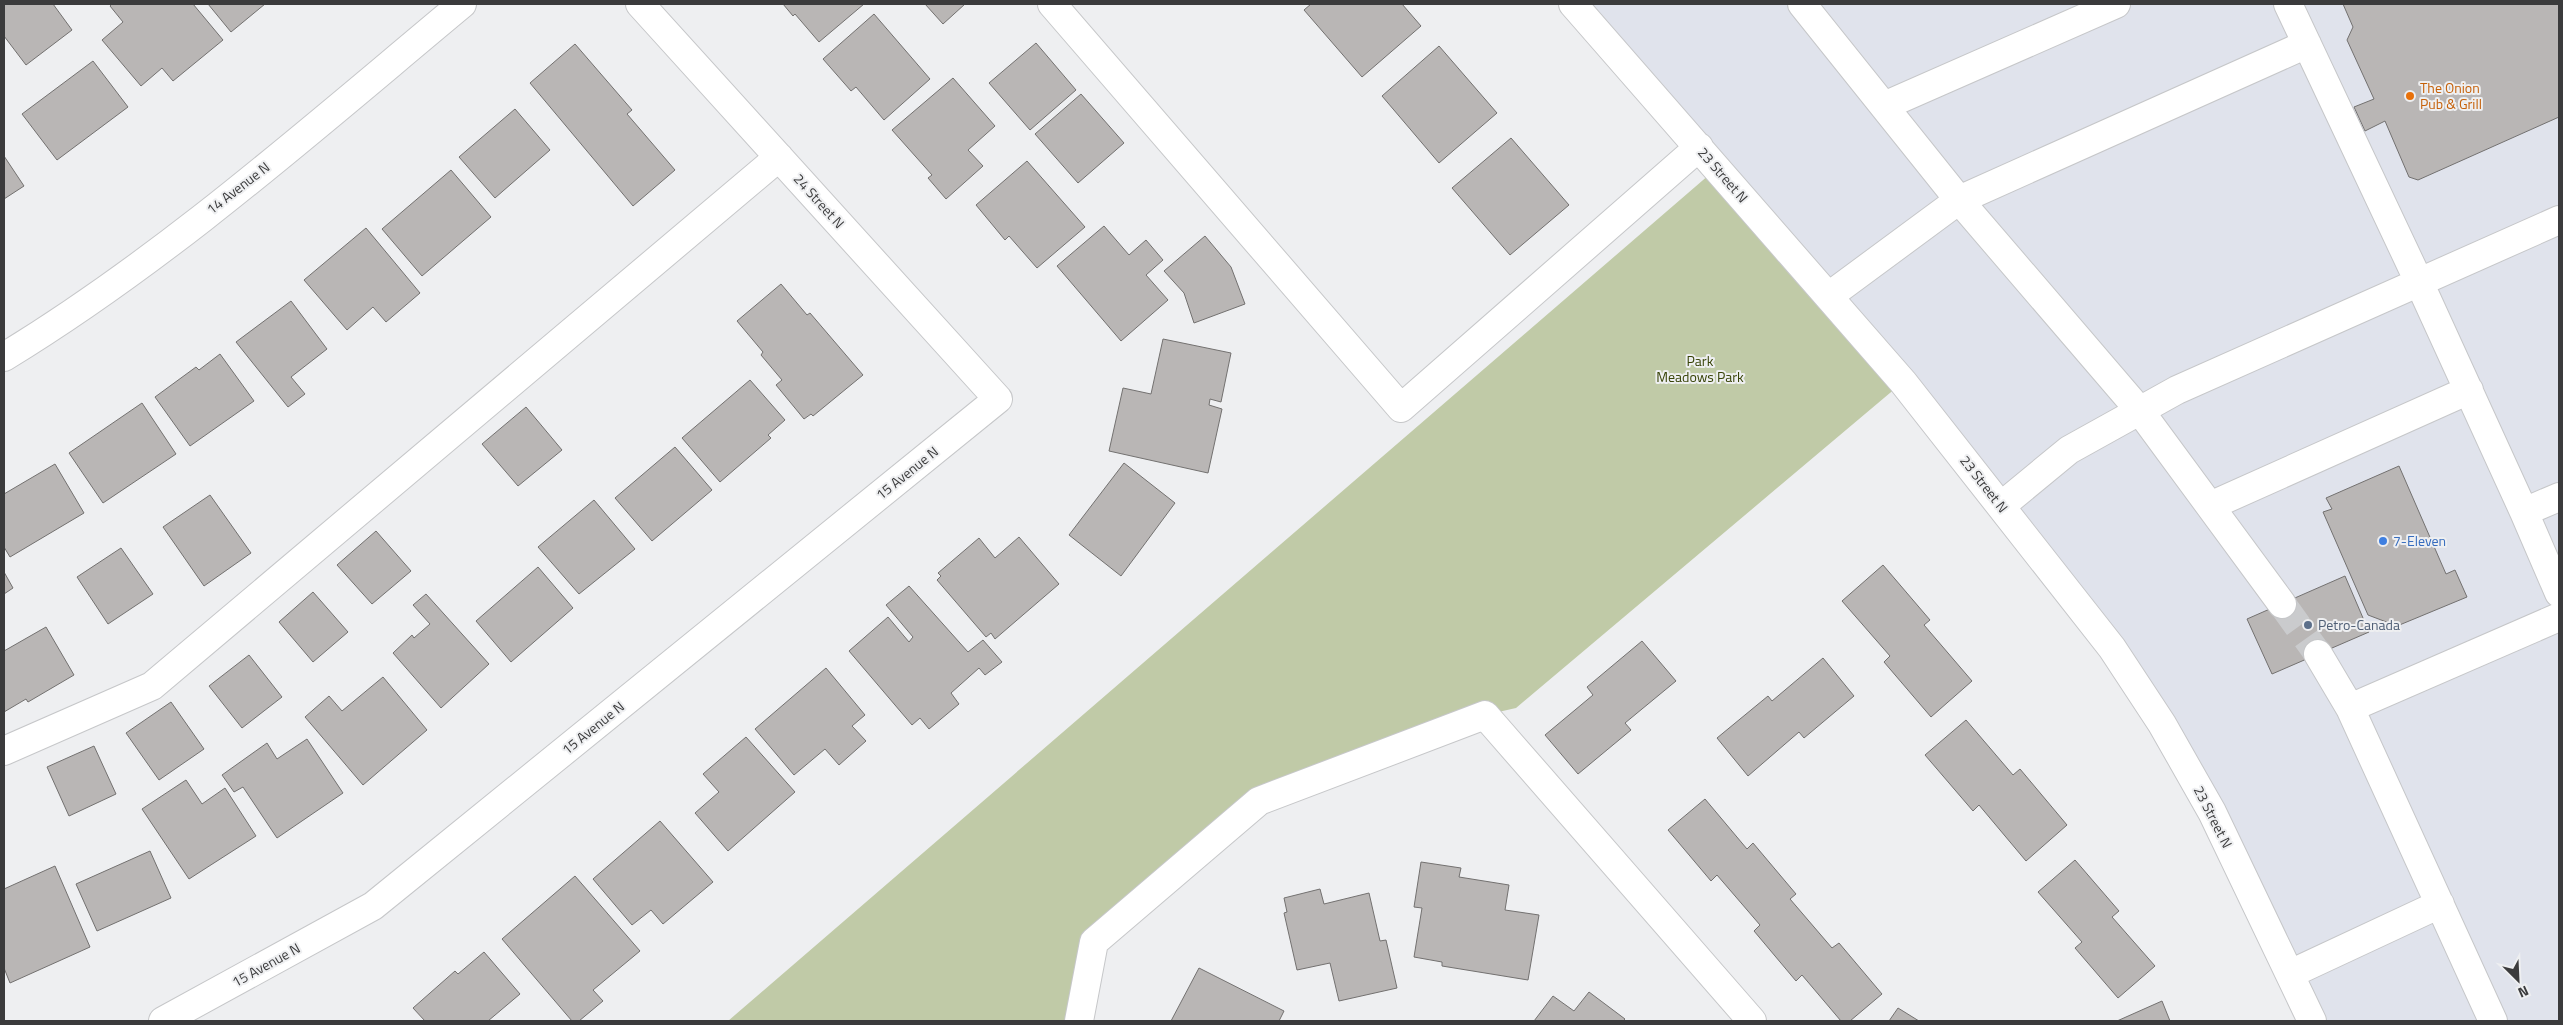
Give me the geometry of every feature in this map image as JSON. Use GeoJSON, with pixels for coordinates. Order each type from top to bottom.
{"type":"FeatureCollection","features":[{"type":"Feature","properties":{"kind":"street","name":"14 Avenue N"},"geometry":{"type":"LineString","coordinates":[[4,357],[135,268],[250,180],[462,4]]}},
{"type":"Feature","properties":{"kind":"street","name":"24 Street N"},"geometry":{"type":"LineString","coordinates":[[640,4],[998,399]]}},
{"type":"Feature","properties":{"kind":"street"},"geometry":{"type":"LineString","coordinates":[[1052,4],[1401,408],[1699,147]]}},
{"type":"Feature","properties":{"kind":"street","name":"23 Street N"},"geometry":{"type":"LineString","coordinates":[[1573,4],[1903,382],[2112,648],[2162,724],[2212,812],[2312,1021]]}},
{"type":"Feature","properties":{"kind":"street"},"geometry":{"type":"LineString","coordinates":[[1802,4],[1959,200],[2140,411],[2282,604]]}},
{"type":"Feature","properties":{"kind":"street"},"geometry":{"type":"LineString","coordinates":[[1884,106],[2075,12],[2116,4]]}},
{"type":"Feature","properties":{"kind":"street"},"geometry":{"type":"LineString","coordinates":[[2288,4],[2469,390],[2559,593]]}},
{"type":"Feature","properties":{"kind":"street"},"geometry":{"type":"LineString","coordinates":[[1829,296],[1959,200],[2307,44]]}},
{"type":"Feature","properties":{"kind":"street"},"geometry":{"type":"LineString","coordinates":[[4,751],[152,686],[778,157]]}},
{"type":"Feature","properties":{"kind":"street"},"geometry":{"type":"LineString","coordinates":[[2001,506],[2069,450],[2177,390],[2559,220]]}},
{"type":"Feature","properties":{"kind":"street"},"geometry":{"type":"LineString","coordinates":[[2210,506],[2469,390]]}},
{"type":"Feature","properties":{"kind":"street","name":"15 Avenue N"},"geometry":{"type":"LineString","coordinates":[[163,1021],[373,906],[998,399]]}},
{"type":"Feature","properties":{"kind":"street"},"geometry":{"type":"LineString","coordinates":[[2524,512],[2559,497]]}},
{"type":"Feature","properties":{"kind":"street"},"geometry":{"type":"LineString","coordinates":[[2350,708],[2559,617]]}},
{"type":"Feature","properties":{"kind":"street"},"geometry":{"type":"LineString","coordinates":[[2318,654],[2350,708],[2493,1021]]}},
{"type":"Feature","properties":{"kind":"street"},"geometry":{"type":"LineString","coordinates":[[1079,1021],[1094,942],[1259,801],[1485,715],[1752,1021]]}},
{"type":"Feature","properties":{"kind":"street"},"geometry":{"type":"LineString","coordinates":[[2290,974],[2440,904]]}},
{"type":"Feature","properties":{"kind":"shaded area"},"geometry":{"type":"Polygon","coordinates":[[[1573,4],[2559,4],[2559,1021],[2312,1021],[2112,648],[1573,4]]]}},
{"type":"Feature","properties":{"kind":"green space","name":"Park Meadows Park"},"geometry":{"type":"Polygon","coordinates":[[[1717,168],[1903,382],[1516,708],[1485,715],[1259,801],[1094,942],[1079,1021],[728,1021],[1717,168]]]}},
{"type":"Feature","properties":{"kind":"building"},"geometry":{"type":"Polygon","coordinates":[[[4,4],[53,4],[72,30],[26,65],[4,36],[4,4]]]}},
{"type":"Feature","properties":{"kind":"building"},"geometry":{"type":"Polygon","coordinates":[[[112,4],[193,4],[223,40],[173,81],[162,68],[141,86],[102,40],[123,22],[110,6],[112,4]]]}},
{"type":"Feature","properties":{"kind":"building"},"geometry":{"type":"Polygon","coordinates":[[[208,4],[265,4],[231,32],[208,4]]]}},
{"type":"Feature","properties":{"kind":"building"},"geometry":{"type":"Polygon","coordinates":[[[783,4],[864,4],[819,42],[795,14],[793,16],[783,4]]]}},
{"type":"Feature","properties":{"kind":"building"},"geometry":{"type":"Polygon","coordinates":[[[925,4],[965,4],[943,24],[925,4]]]}},
{"type":"Feature","properties":{"kind":"building"},"geometry":{"type":"Polygon","coordinates":[[[1311,4],[1402,4],[1421,26],[1362,77],[1304,10],[1311,4]]]}},
{"type":"Feature","properties":{"kind":"building"},"geometry":{"type":"Polygon","coordinates":[[[2343,4],[2559,4],[2559,117],[2418,180],[2409,177],[2385,121],[2365,131],[2354,107],[2374,99],[2347,40],[2353,27],[2343,4]]]}},
{"type":"Feature","properties":{"kind":"building"},"geometry":{"type":"Polygon","coordinates":[[[874,14],[930,79],[884,120],[856,87],[851,91],[823,59],[874,14]]]}},
{"type":"Feature","properties":{"kind":"building"},"geometry":{"type":"Polygon","coordinates":[[[1036,43],[1076,90],[1030,130],[989,83],[1036,43]]]}},
{"type":"Feature","properties":{"kind":"building"},"geometry":{"type":"Polygon","coordinates":[[[575,44],[632,110],[627,114],[675,170],[633,206],[530,83],[575,44]]]}},
{"type":"Feature","properties":{"kind":"building"},"geometry":{"type":"Polygon","coordinates":[[[1439,46],[1497,113],[1439,163],[1382,96],[1439,46]]]}},
{"type":"Feature","properties":{"kind":"building"},"geometry":{"type":"Polygon","coordinates":[[[93,61],[128,107],[57,160],[22,114],[93,61]]]}},
{"type":"Feature","properties":{"kind":"building"},"geometry":{"type":"Polygon","coordinates":[[[953,78],[995,126],[968,150],[983,166],[946,199],[928,178],[932,175],[892,130],[953,78]]]}},
{"type":"Feature","properties":{"kind":"building"},"geometry":{"type":"Polygon","coordinates":[[[1081,94],[1124,143],[1078,183],[1035,134],[1081,94]]]}},
{"type":"Feature","properties":{"kind":"building"},"geometry":{"type":"Polygon","coordinates":[[[515,109],[550,150],[495,198],[459,157],[515,109]]]}},
{"type":"Feature","properties":{"kind":"building"},"geometry":{"type":"Polygon","coordinates":[[[1511,138],[1569,205],[1510,255],[1452,188],[1511,138]]]}},
{"type":"Feature","properties":{"kind":"building"},"geometry":{"type":"Polygon","coordinates":[[[4,156],[24,186],[4,199],[4,156]]]}},
{"type":"Feature","properties":{"kind":"building"},"geometry":{"type":"Polygon","coordinates":[[[1027,161],[1085,227],[1037,268],[1009,236],[1005,240],[976,205],[1027,161]]]}},
{"type":"Feature","properties":{"kind":"building"},"geometry":{"type":"Polygon","coordinates":[[[451,170],[491,217],[422,276],[382,229],[451,170]]]}},
{"type":"Feature","properties":{"kind":"building"},"geometry":{"type":"Polygon","coordinates":[[[1104,226],[1129,255],[1146,240],[1163,260],[1146,275],[1168,300],[1121,341],[1057,266],[1104,226]]]}},
{"type":"Feature","properties":{"kind":"building"},"geometry":{"type":"Polygon","coordinates":[[[366,228],[420,293],[386,322],[373,307],[347,330],[304,280],[366,228]]]}},
{"type":"Feature","properties":{"kind":"building"},"geometry":{"type":"Polygon","coordinates":[[[1205,236],[1231,267],[1245,304],[1194,323],[1184,293],[1164,271],[1205,236]]]}},
{"type":"Feature","properties":{"kind":"building"},"geometry":{"type":"Polygon","coordinates":[[[781,284],[807,315],[810,313],[863,375],[813,416],[811,414],[804,419],[776,385],[782,380],[761,355],[763,352],[737,321],[781,284]]]}},
{"type":"Feature","properties":{"kind":"building"},"geometry":{"type":"Polygon","coordinates":[[[291,301],[327,349],[291,377],[305,394],[288,407],[236,342],[291,301]]]}},
{"type":"Feature","properties":{"kind":"building"},"geometry":{"type":"Polygon","coordinates":[[[1163,339],[1231,353],[1221,402],[1210,399],[1209,405],[1222,409],[1208,473],[1109,451],[1123,388],[1151,394],[1163,339]]]}},
{"type":"Feature","properties":{"kind":"building"},"geometry":{"type":"Polygon","coordinates":[[[220,354],[254,401],[190,446],[155,397],[196,367],[199,370],[220,354]]]}},
{"type":"Feature","properties":{"kind":"building"},"geometry":{"type":"Polygon","coordinates":[[[750,380],[785,420],[768,435],[771,438],[720,482],[682,438],[750,380]]]}},
{"type":"Feature","properties":{"kind":"building"},"geometry":{"type":"Polygon","coordinates":[[[142,403],[176,454],[103,503],[69,453],[142,403]]]}},
{"type":"Feature","properties":{"kind":"building"},"geometry":{"type":"Polygon","coordinates":[[[526,407],[562,450],[518,486],[482,444],[526,407]]]}},
{"type":"Feature","properties":{"kind":"building"},"geometry":{"type":"Polygon","coordinates":[[[675,447],[712,490],[652,541],[615,498],[675,447]]]}},
{"type":"Feature","properties":{"kind":"building"},"geometry":{"type":"Polygon","coordinates":[[[1124,463],[1175,503],[1121,576],[1069,535],[1124,463]]]}},
{"type":"Feature","properties":{"kind":"building"},"geometry":{"type":"Polygon","coordinates":[[[55,464],[84,513],[10,557],[4,547],[4,494],[55,464]]]}},
{"type":"Feature","properties":{"kind":"building","name":"7-Eleven"},"geometry":{"type":"Polygon","coordinates":[[[2399,466],[2446,574],[2455,570],[2467,597],[2397,626],[2368,615],[2323,512],[2332,509],[2326,498],[2399,466]]]}},
{"type":"Feature","properties":{"kind":"building"},"geometry":{"type":"Polygon","coordinates":[[[210,495],[251,553],[204,586],[163,527],[210,495]]]}},
{"type":"Feature","properties":{"kind":"building"},"geometry":{"type":"Polygon","coordinates":[[[594,500],[635,549],[579,594],[538,547],[594,500]]]}},
{"type":"Feature","properties":{"kind":"building"},"geometry":{"type":"Polygon","coordinates":[[[376,531],[411,571],[372,604],[337,565],[376,531]]]}},
{"type":"Feature","properties":{"kind":"building"},"geometry":{"type":"Polygon","coordinates":[[[1019,537],[1059,584],[995,639],[991,633],[986,637],[937,580],[941,576],[938,573],[979,538],[995,558],[1019,537]]]}},
{"type":"Feature","properties":{"kind":"building"},"geometry":{"type":"Polygon","coordinates":[[[121,548],[153,594],[108,624],[77,577],[121,548]]]}},
{"type":"Feature","properties":{"kind":"building"},"geometry":{"type":"Polygon","coordinates":[[[1883,565],[1930,620],[1924,625],[1972,681],[1931,717],[1884,662],[1890,656],[1842,601],[1883,565]]]}},
{"type":"Feature","properties":{"kind":"building"},"geometry":{"type":"Polygon","coordinates":[[[538,567],[573,608],[511,662],[476,621],[538,567]]]}},
{"type":"Feature","properties":{"kind":"building"},"geometry":{"type":"Polygon","coordinates":[[[4,572],[13,588],[4,594],[4,572]]]}},
{"type":"Feature","properties":{"kind":"building","name":"Petro-Canada"},"geometry":{"type":"Polygon","coordinates":[[[2345,576],[2369,632],[2272,674],[2247,619],[2345,576]]]}},
{"type":"Feature","properties":{"kind":"building"},"geometry":{"type":"Polygon","coordinates":[[[909,586],[968,652],[983,640],[1002,662],[985,675],[979,668],[951,693],[959,704],[929,729],[920,718],[912,725],[849,651],[888,617],[909,642],[913,637],[886,605],[909,586]]]}},
{"type":"Feature","properties":{"kind":"building"},"geometry":{"type":"Polygon","coordinates":[[[313,592],[348,632],[313,662],[279,622],[313,592]]]}},
{"type":"Feature","properties":{"kind":"building"},"geometry":{"type":"Polygon","coordinates":[[[426,594],[489,664],[441,708],[393,653],[412,635],[414,638],[430,624],[413,605],[426,594]]]}},
{"type":"Feature","properties":{"kind":"building"},"geometry":{"type":"Polygon","coordinates":[[[46,627],[74,675],[28,702],[26,699],[4,712],[4,651],[46,627]]]}},
{"type":"Feature","properties":{"kind":"building"},"geometry":{"type":"Polygon","coordinates":[[[1642,641],[1676,681],[1625,723],[1631,730],[1578,774],[1545,735],[1593,695],[1587,687],[1642,641]]]}},
{"type":"Feature","properties":{"kind":"building"},"geometry":{"type":"Polygon","coordinates":[[[249,655],[282,697],[242,728],[209,686],[249,655]]]}},
{"type":"Feature","properties":{"kind":"building"},"geometry":{"type":"Polygon","coordinates":[[[1823,658],[1854,696],[1804,738],[1799,732],[1748,776],[1717,738],[1768,696],[1772,701],[1823,658]]]}},
{"type":"Feature","properties":{"kind":"building"},"geometry":{"type":"Polygon","coordinates":[[[826,668],[865,715],[852,726],[866,741],[839,765],[825,749],[794,775],[755,729],[826,668]]]}},
{"type":"Feature","properties":{"kind":"building"},"geometry":{"type":"Polygon","coordinates":[[[383,677],[427,730],[363,785],[305,717],[329,696],[342,711],[383,677]]]}},
{"type":"Feature","properties":{"kind":"building"},"geometry":{"type":"Polygon","coordinates":[[[171,702],[204,749],[159,780],[126,733],[171,702]]]}},
{"type":"Feature","properties":{"kind":"building"},"geometry":{"type":"Polygon","coordinates":[[[1966,720],[2013,775],[2020,769],[2067,825],[2026,861],[1979,805],[1973,811],[1925,755],[1966,720]]]}},
{"type":"Feature","properties":{"kind":"building"},"geometry":{"type":"Polygon","coordinates":[[[746,737],[795,792],[728,851],[695,813],[719,792],[703,774],[746,737]]]}},
{"type":"Feature","properties":{"kind":"building"},"geometry":{"type":"Polygon","coordinates":[[[307,739],[343,793],[277,838],[243,787],[234,792],[222,775],[267,743],[277,759],[307,739]]]}},
{"type":"Feature","properties":{"kind":"building"},"geometry":{"type":"Polygon","coordinates":[[[94,746],[116,794],[69,816],[47,767],[94,746]]]}},
{"type":"Feature","properties":{"kind":"building"},"geometry":{"type":"Polygon","coordinates":[[[186,780],[202,804],[225,788],[256,836],[189,879],[142,809],[186,780]]]}},
{"type":"Feature","properties":{"kind":"building"},"geometry":{"type":"Polygon","coordinates":[[[1705,799],[1747,849],[1753,843],[1796,894],[1790,899],[1832,948],[1839,943],[1882,994],[1850,1021],[1841,1021],[1802,975],[1796,981],[1754,931],[1760,925],[1717,875],[1711,881],[1668,830],[1705,799]]]}},
{"type":"Feature","properties":{"kind":"building"},"geometry":{"type":"Polygon","coordinates":[[[660,821],[713,882],[663,924],[651,910],[632,925],[593,879],[660,821]]]}},
{"type":"Feature","properties":{"kind":"building"},"geometry":{"type":"Polygon","coordinates":[[[150,851],[171,898],[97,931],[76,884],[150,851]]]}},
{"type":"Feature","properties":{"kind":"building"},"geometry":{"type":"Polygon","coordinates":[[[2075,860],[2119,911],[2112,917],[2155,966],[2118,998],[2075,948],[2082,942],[2038,892],[2075,860]]]}},
{"type":"Feature","properties":{"kind":"building"},"geometry":{"type":"Polygon","coordinates":[[[1421,862],[1461,868],[1459,877],[1509,885],[1505,910],[1539,915],[1528,980],[1442,966],[1442,962],[1414,957],[1422,908],[1414,907],[1421,862]]]}},
{"type":"Feature","properties":{"kind":"building"},"geometry":{"type":"Polygon","coordinates":[[[55,866],[90,947],[10,983],[4,968],[4,889],[55,866]]]}},
{"type":"Feature","properties":{"kind":"building"},"geometry":{"type":"Polygon","coordinates":[[[575,876],[640,951],[593,990],[603,1001],[579,1021],[572,1021],[502,939],[575,876]]]}},
{"type":"Feature","properties":{"kind":"building"},"geometry":{"type":"Polygon","coordinates":[[[1320,889],[1324,904],[1369,893],[1380,941],[1386,940],[1397,988],[1339,1001],[1330,963],[1297,970],[1284,913],[1287,912],[1284,898],[1320,889]]]}},
{"type":"Feature","properties":{"kind":"building"},"geometry":{"type":"Polygon","coordinates":[[[484,952],[520,994],[488,1021],[425,1021],[413,1008],[455,971],[458,974],[484,952]]]}},
{"type":"Feature","properties":{"kind":"building"},"geometry":{"type":"Polygon","coordinates":[[[1199,968],[1284,1011],[1279,1021],[1171,1021],[1199,968]]]}},
{"type":"Feature","properties":{"kind":"building"},"geometry":{"type":"Polygon","coordinates":[[[1589,992],[1625,1019],[1623,1021],[1534,1021],[1553,996],[1574,1011],[1589,992]]]}},
{"type":"Feature","properties":{"kind":"building"},"geometry":{"type":"Polygon","coordinates":[[[2162,1001],[2170,1021],[2117,1021],[2162,1001]]]}},
{"type":"Feature","properties":{"kind":"building"},"geometry":{"type":"Polygon","coordinates":[[[1898,1008],[1919,1021],[1889,1021],[1898,1008]]]}},
{"type":"Feature","properties":{"kind":"tunnel"},"geometry":{"type":"LineString","coordinates":[[2282,604],[2318,654]]}},
{"type":"Feature","properties":{"kind":"place","name":"The Onion Pub & Grill"},"geometry":{"type":"Point","coordinates":[2410,96]}},
{"type":"Feature","properties":{"kind":"place","name":"7-Eleven"},"geometry":{"type":"Point","coordinates":[2383,541]}},
{"type":"Feature","properties":{"kind":"place","name":"Petro-Canada"},"geometry":{"type":"Point","coordinates":[2308,625]}}]}
